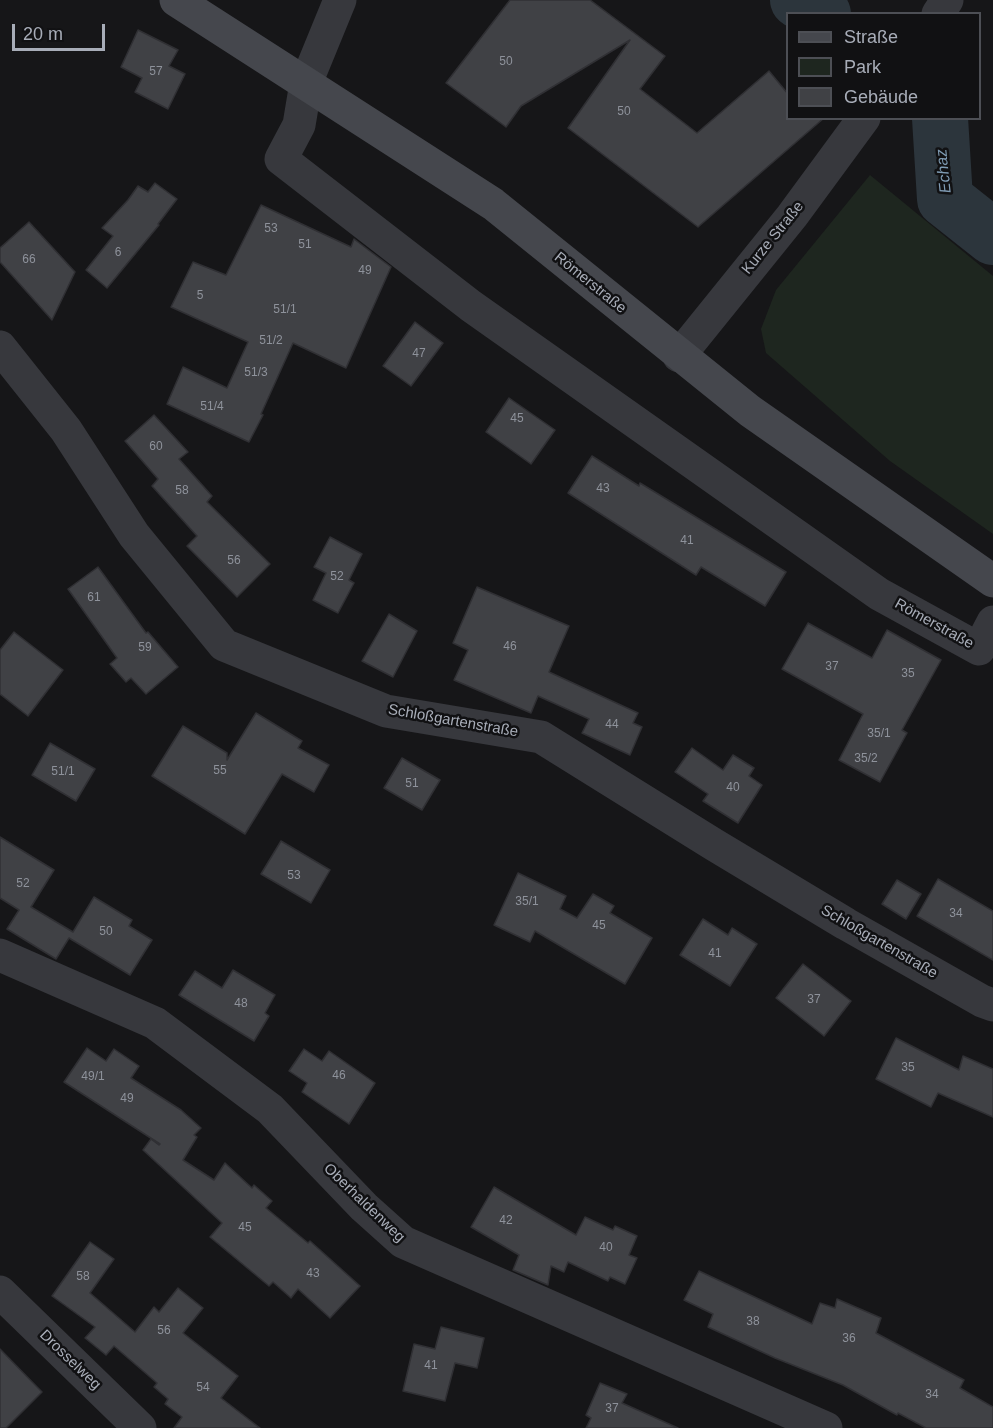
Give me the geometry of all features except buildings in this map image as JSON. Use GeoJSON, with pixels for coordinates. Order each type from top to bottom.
{"type":"FeatureCollection","features":[{"type":"Feature","properties":{"kind":"main road","name":"Römerstraße"},"geometry":{"type":"LineString","coordinates":[[176,0],[493,204],[750,411],[993,581]]}},
{"type":"Feature","properties":{"kind":"street"},"geometry":{"type":"LineString","coordinates":[[306,83],[340,0]]}},
{"type":"Feature","properties":{"kind":"street","name":"Römerstraße"},"geometry":{"type":"LineString","coordinates":[[306,83],[299,125],[281,159],[471,306],[879,594],[979,649],[993,622]]}},
{"type":"Feature","properties":{"kind":"street","name":"Kurze Straße"},"geometry":{"type":"LineString","coordinates":[[679,356],[792,216],[863,120]]}},
{"type":"Feature","properties":{"kind":"street","name":"Schloßgartenstraße"},"geometry":{"type":"LineString","coordinates":[[0,346],[66,430],[134,534],[224,645],[386,711],[541,737],[846,924],[982,1001],[993,1005]]}},
{"type":"Feature","properties":{"kind":"street","name":"Oberhaldenweg"},"geometry":{"type":"LineString","coordinates":[[0,955],[154,1023],[270,1109],[364,1207],[403,1242],[826,1428]]}},
{"type":"Feature","properties":{"kind":"street","name":"Drosselweg"},"geometry":{"type":"LineString","coordinates":[[0,1292],[140,1428]]}},
{"type":"Feature","properties":{"kind":"green space"},"geometry":{"type":"Polygon","coordinates":[[[870,175],[993,276],[993,534],[890,461],[766,353],[761,329],[776,290],[870,175]]]}},
{"type":"Feature","properties":{"kind":"waterway","name":"Echaz"},"geometry":{"type":"LineString","coordinates":[[798,0],[819,12]]}},
{"type":"Feature","properties":{"kind":"waterway","name":"Echaz"},"geometry":{"type":"LineString","coordinates":[[940,120],[945,199],[993,237]]}}]}
